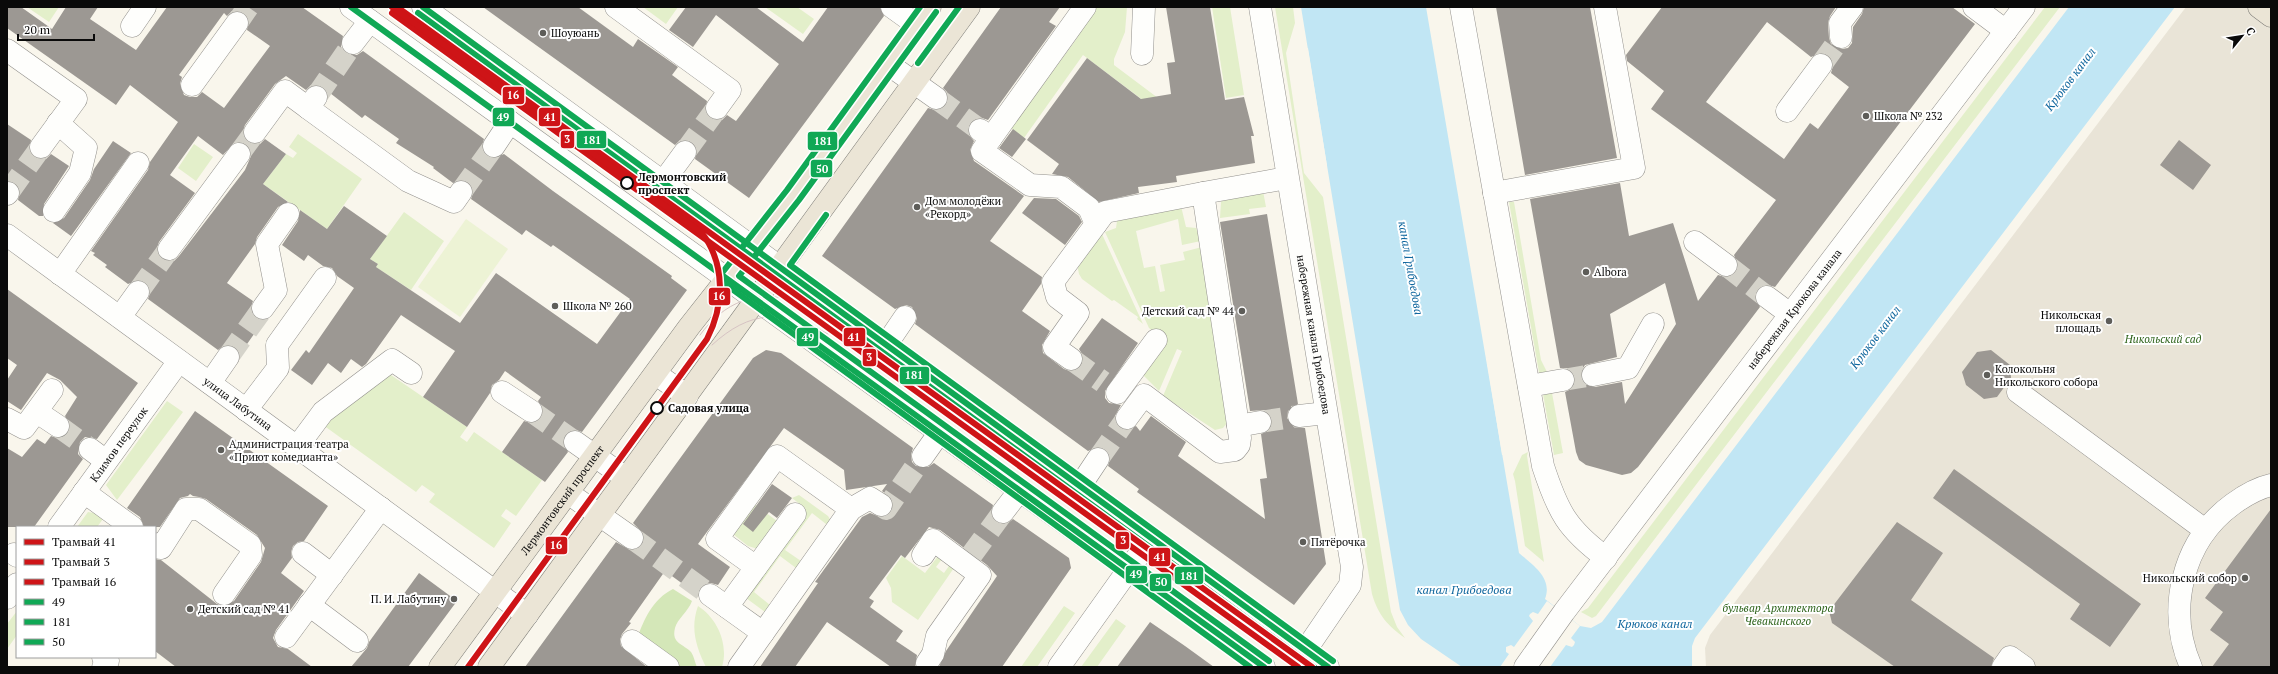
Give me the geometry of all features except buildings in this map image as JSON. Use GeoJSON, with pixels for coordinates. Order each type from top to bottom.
{"type":"FeatureCollection","features":[{"type":"Feature","properties":{"kind":"main road","name":"Лермонтовский проспект"},"geometry":{"type":"LineString","coordinates":[[447,665],[496,592],[595,456],[752,246],[793,195],[930,7]]}},
{"type":"Feature","properties":{"kind":"main road"},"geometry":{"type":"LineString","coordinates":[[489,667],[969,7]]}},
{"type":"Feature","properties":{"kind":"main road"},"geometry":{"type":"LineString","coordinates":[[2259,7],[2271,16]]}},
{"type":"Feature","properties":{"kind":"street"},"geometry":{"type":"LineString","coordinates":[[132,26],[145,7]]}},
{"type":"Feature","properties":{"kind":"street"},"geometry":{"type":"LineString","coordinates":[[351,7],[728,278],[1264,667]]}},
{"type":"Feature","properties":{"kind":"street"},"geometry":{"type":"LineString","coordinates":[[616,7],[730,90],[717,108]]}},
{"type":"Feature","properties":{"kind":"street"},"geometry":{"type":"LineString","coordinates":[[892,7],[917,25]]}},
{"type":"Feature","properties":{"kind":"street"},"geometry":{"type":"LineString","coordinates":[[1085,7],[986,134],[982,151],[1030,185],[1062,187],[1089,208],[1096,224]]}},
{"type":"Feature","properties":{"kind":"street"},"geometry":{"type":"LineString","coordinates":[[1142,54],[1144,7]]}},
{"type":"Feature","properties":{"kind":"street","name":"набережная канала Грибоедова"},"geometry":{"type":"LineString","coordinates":[[1260,7],[1352,567],[1350,585],[1305,651]]}},
{"type":"Feature","properties":{"kind":"street"},"geometry":{"type":"LineString","coordinates":[[1461,7],[1543,466],[1553,497],[1562,517],[1575,533],[1606,558]]}},
{"type":"Feature","properties":{"kind":"street"},"geometry":{"type":"LineString","coordinates":[[1494,193],[1634,168],[1605,7]]}},
{"type":"Feature","properties":{"kind":"street"},"geometry":{"type":"LineString","coordinates":[[1841,38],[1840,23],[1852,7]]}},
{"type":"Feature","properties":{"kind":"street"},"geometry":{"type":"LineString","coordinates":[[1974,7],[2006,31]]}},
{"type":"Feature","properties":{"kind":"street","name":"набережная Крюкова канала"},"geometry":{"type":"LineString","coordinates":[[1525,667],[1564,612],[2024,7]]}},
{"type":"Feature","properties":{"kind":"street"},"geometry":{"type":"LineString","coordinates":[[432,10],[663,182],[1328,667]]}},
{"type":"Feature","properties":{"kind":"street"},"geometry":{"type":"LineString","coordinates":[[353,43],[370,21]]}},
{"type":"Feature","properties":{"kind":"street"},"geometry":{"type":"LineString","coordinates":[[192,85],[237,23]]}},
{"type":"Feature","properties":{"kind":"street"},"geometry":{"type":"LineString","coordinates":[[9,57],[76,99],[41,147]]}},
{"type":"Feature","properties":{"kind":"street"},"geometry":{"type":"LineString","coordinates":[[888,64],[936,98]]}},
{"type":"Feature","properties":{"kind":"street"},"geometry":{"type":"LineString","coordinates":[[1787,111],[1821,65]]}},
{"type":"Feature","properties":{"kind":"street"},"geometry":{"type":"LineString","coordinates":[[255,132],[285,91],[312,103],[408,182],[454,202],[461,192]]}},
{"type":"Feature","properties":{"kind":"street"},"geometry":{"type":"LineString","coordinates":[[494,146],[510,122]]}},
{"type":"Feature","properties":{"kind":"street"},"geometry":{"type":"LineString","coordinates":[[54,211],[80,174],[86,148],[58,123]]}},
{"type":"Feature","properties":{"kind":"street"},"geometry":{"type":"LineString","coordinates":[[663,182],[685,152]]}},
{"type":"Feature","properties":{"kind":"street"},"geometry":{"type":"LineString","coordinates":[[169,249],[239,154]]}},
{"type":"Feature","properties":{"kind":"street"},"geometry":{"type":"LineString","coordinates":[[60,274],[138,163]]}},
{"type":"Feature","properties":{"kind":"street"},"geometry":{"type":"LineString","coordinates":[[1071,359],[1054,347],[1078,313],[1057,297],[1053,282],[1105,212],[1287,178]]}},
{"type":"Feature","properties":{"kind":"street"},"geometry":{"type":"LineString","coordinates":[[1156,340],[1110,387],[1132,412],[1144,396],[1220,452],[1235,450],[1239,445],[1238,426],[1202,193]]}},
{"type":"Feature","properties":{"kind":"street"},"geometry":{"type":"LineString","coordinates":[[263,308],[276,290],[267,244],[288,214]]}},
{"type":"Feature","properties":{"kind":"street","name":"улица Лабутина"},"geometry":{"type":"LineString","coordinates":[[7,235],[527,614]]}},
{"type":"Feature","properties":{"kind":"street"},"geometry":{"type":"LineString","coordinates":[[1695,242],[1726,265]]}},
{"type":"Feature","properties":{"kind":"street"},"geometry":{"type":"LineString","coordinates":[[246,410],[278,368],[277,345],[325,278]]}},
{"type":"Feature","properties":{"kind":"street"},"geometry":{"type":"LineString","coordinates":[[120,317],[138,292]]}},
{"type":"Feature","properties":{"kind":"street"},"geometry":{"type":"LineString","coordinates":[[1767,297],[1790,314]]}},
{"type":"Feature","properties":{"kind":"street"},"geometry":{"type":"LineString","coordinates":[[886,345],[905,317]]}},
{"type":"Feature","properties":{"kind":"street"},"geometry":{"type":"LineString","coordinates":[[1593,375],[1628,368],[1653,324]]}},
{"type":"Feature","properties":{"kind":"street"},"geometry":{"type":"LineString","coordinates":[[210,383],[228,357]]}},
{"type":"Feature","properties":{"kind":"street"},"geometry":{"type":"LineString","coordinates":[[297,447],[323,412],[392,360],[411,373]]}},
{"type":"Feature","properties":{"kind":"street","name":"Климов переулок"},"geometry":{"type":"LineString","coordinates":[[60,526],[84,492],[98,455],[179,361]]}},
{"type":"Feature","properties":{"kind":"street"},"geometry":{"type":"LineString","coordinates":[[656,374],[687,396]]}},
{"type":"Feature","properties":{"kind":"street"},"geometry":{"type":"LineString","coordinates":[[1529,386],[1563,380]]}},
{"type":"Feature","properties":{"kind":"street"},"geometry":{"type":"LineString","coordinates":[[7,419],[24,428],[52,390]]}},
{"type":"Feature","properties":{"kind":"street"},"geometry":{"type":"LineString","coordinates":[[502,392],[531,411]]}},
{"type":"Feature","properties":{"kind":"street"},"geometry":{"type":"LineString","coordinates":[[2018,392],[2205,530]]}},
{"type":"Feature","properties":{"kind":"street"},"geometry":{"type":"LineString","coordinates":[[37,412],[58,426]]}},
{"type":"Feature","properties":{"kind":"street"},"geometry":{"type":"LineString","coordinates":[[1299,416],[1326,413]]}},
{"type":"Feature","properties":{"kind":"street"},"geometry":{"type":"LineString","coordinates":[[1238,426],[1260,422]]}},
{"type":"Feature","properties":{"kind":"street"},"geometry":{"type":"LineString","coordinates":[[923,456],[940,432]]}},
{"type":"Feature","properties":{"kind":"street"},"geometry":{"type":"LineString","coordinates":[[575,442],[626,478]]}},
{"type":"Feature","properties":{"kind":"street"},"geometry":{"type":"LineString","coordinates":[[756,567],[717,539],[777,456],[851,508]]}},
{"type":"Feature","properties":{"kind":"street"},"geometry":{"type":"LineString","coordinates":[[1080,486],[1098,459]]}},
{"type":"Feature","properties":{"kind":"street"},"geometry":{"type":"LineString","coordinates":[[2191,667],[2186,654],[2180,628],[2179,598],[2183,577],[2192,552],[2205,530],[2223,511],[2244,496],[2271,485]]}},
{"type":"Feature","properties":{"kind":"street"},"geometry":{"type":"LineString","coordinates":[[1003,512],[1020,490]]}},
{"type":"Feature","properties":{"kind":"street"},"geometry":{"type":"LineString","coordinates":[[84,492],[131,526]]}},
{"type":"Feature","properties":{"kind":"street"},"geometry":{"type":"LineString","coordinates":[[568,493],[632,538]]}},
{"type":"Feature","properties":{"kind":"street"},"geometry":{"type":"LineString","coordinates":[[739,667],[851,508],[870,498],[881,506]]}},
{"type":"Feature","properties":{"kind":"street"},"geometry":{"type":"LineString","coordinates":[[286,637],[382,508]]}},
{"type":"Feature","properties":{"kind":"street"},"geometry":{"type":"LineString","coordinates":[[156,545],[161,548],[186,509],[199,509],[250,545],[251,555],[224,594]]}},
{"type":"Feature","properties":{"kind":"street"},"geometry":{"type":"LineString","coordinates":[[763,633],[719,601],[756,567],[795,514]]}},
{"type":"Feature","properties":{"kind":"street"},"geometry":{"type":"LineString","coordinates":[[1059,667],[1151,538]]}},
{"type":"Feature","properties":{"kind":"street"},"geometry":{"type":"LineString","coordinates":[[923,555],[933,540],[968,560],[980,575],[937,636],[933,654],[927,663]]}},
{"type":"Feature","properties":{"kind":"street"},"geometry":{"type":"LineString","coordinates":[[303,553],[332,575]]}},
{"type":"Feature","properties":{"kind":"street"},"geometry":{"type":"LineString","coordinates":[[310,606],[357,641]]}},
{"type":"Feature","properties":{"kind":"street"},"geometry":{"type":"LineString","coordinates":[[632,641],[668,667]]}},
{"type":"Feature","properties":{"kind":"street"},"geometry":{"type":"LineString","coordinates":[[2003,667],[2010,657],[2024,667]]}},
{"type":"Feature","properties":{"kind":"street"},"geometry":{"type":"LineString","coordinates":[[103,667],[108,661],[104,658]]}},
{"type":"Feature","properties":{"kind":"green space"},"geometry":{"type":"Polygon","coordinates":[[[27,7],[59,7],[49,22],[27,7]]]}},
{"type":"Feature","properties":{"kind":"green space"},"geometry":{"type":"Polygon","coordinates":[[[643,7],[678,7],[666,24],[643,7]]]}},
{"type":"Feature","properties":{"kind":"green space"},"geometry":{"type":"Polygon","coordinates":[[[765,7],[797,7],[814,19],[803,34],[765,7]]]}},
{"type":"Feature","properties":{"kind":"green space"},"geometry":{"type":"Polygon","coordinates":[[[1095,7],[1127,7],[1125,32],[1114,59],[1114,65],[1162,101],[1160,113],[1083,55],[1024,138],[1011,128],[1075,41],[1095,7]]]}},
{"type":"Feature","properties":{"kind":"green space"},"geometry":{"type":"Polygon","coordinates":[[[1212,7],[1230,7],[1244,95],[1226,98],[1212,7]]]}},
{"type":"Feature","properties":{"kind":"green space"},"geometry":{"type":"Polygon","coordinates":[[[1275,7],[1293,7],[1295,23],[1286,53],[1304,173],[1323,197],[1391,612],[1397,627],[1405,638],[1384,619],[1377,608],[1372,594],[1275,7]]]}},
{"type":"Feature","properties":{"kind":"green space"},"geometry":{"type":"Polygon","coordinates":[[[2045,7],[2060,7],[1596,616],[1592,618],[1581,612],[1588,608],[2045,7]]]}},
{"type":"Feature","properties":{"kind":"green space"},"geometry":{"type":"Polygon","coordinates":[[[298,134],[362,179],[327,229],[263,184],[286,154],[293,158],[297,153],[289,147],[298,134]]]}},
{"type":"Feature","properties":{"kind":"green space"},"geometry":{"type":"Polygon","coordinates":[[[194,144],[213,157],[196,181],[178,168],[194,144]]]}},
{"type":"Feature","properties":{"kind":"green space"},"geometry":{"type":"Polygon","coordinates":[[[1263,191],[1266,207],[1249,209],[1250,214],[1220,218],[1221,202],[1225,197],[1263,191]]]}},
{"type":"Feature","properties":{"kind":"green space"},"geometry":{"type":"Polygon","coordinates":[[[1509,202],[1514,202],[1541,360],[1549,376],[1540,378],[1509,202]]]}},
{"type":"Feature","properties":{"kind":"green space"},"geometry":{"type":"Polygon","coordinates":[[[1181,206],[1186,227],[1196,228],[1201,241],[1182,245],[1178,219],[1136,231],[1144,268],[1155,266],[1160,292],[1165,291],[1160,265],[1185,260],[1183,252],[1202,247],[1211,306],[1203,307],[1204,314],[1212,312],[1227,423],[1223,428],[1215,430],[1163,396],[1182,351],[1177,349],[1159,391],[1141,373],[1165,341],[1149,328],[1105,232],[1116,228],[1117,221],[1181,206]]]}},
{"type":"Feature","properties":{"kind":"green space"},"geometry":{"type":"Polygon","coordinates":[[[404,212],[444,241],[411,290],[376,267],[378,264],[370,259],[404,212]]]}},
{"type":"Feature","properties":{"kind":"green space"},"geometry":{"type":"Polygon","coordinates":[[[466,219],[508,249],[460,317],[418,287],[466,219]]]}},
{"type":"Feature","properties":{"kind":"green space"},"geometry":{"type":"Polygon","coordinates":[[[1102,234],[1143,324],[1137,319],[1138,317],[1114,300],[1112,301],[1082,279],[1079,274],[1077,264],[1102,234]]]}},
{"type":"Feature","properties":{"kind":"green space"},"geometry":{"type":"Polygon","coordinates":[[[388,373],[467,427],[460,437],[467,442],[474,432],[542,480],[516,516],[506,509],[501,516],[511,523],[494,548],[429,502],[435,494],[422,485],[416,492],[323,425],[388,373]]]}},
{"type":"Feature","properties":{"kind":"green space"},"geometry":{"type":"Polygon","coordinates":[[[1552,393],[1563,453],[1554,455],[1543,394],[1552,393]]]}},
{"type":"Feature","properties":{"kind":"green space"},"geometry":{"type":"Polygon","coordinates":[[[167,401],[183,412],[117,500],[106,485],[167,401]]]}},
{"type":"Feature","properties":{"kind":"green space"},"geometry":{"type":"Polygon","coordinates":[[[1528,452],[1527,456],[1544,562],[1525,546],[1513,474],[1522,455],[1528,452]]]}},
{"type":"Feature","properties":{"kind":"green space"},"geometry":{"type":"Polygon","coordinates":[[[799,495],[828,516],[831,521],[826,524],[812,513],[785,550],[801,561],[799,567],[796,568],[780,556],[754,592],[770,605],[765,612],[746,598],[747,588],[805,508],[792,498],[799,495]]]}},
{"type":"Feature","properties":{"kind":"green space"},"geometry":{"type":"Polygon","coordinates":[[[753,503],[781,524],[758,549],[748,546],[733,534],[753,503]]]}},
{"type":"Feature","properties":{"kind":"green space"},"geometry":{"type":"Polygon","coordinates":[[[88,512],[106,515],[98,526],[78,526],[88,512]]]}},
{"type":"Feature","properties":{"kind":"green space"},"geometry":{"type":"Polygon","coordinates":[[[902,556],[925,573],[938,556],[942,559],[936,567],[944,573],[951,563],[956,565],[918,620],[892,602],[891,588],[886,578],[902,556]]]}},
{"type":"Feature","properties":{"kind":"green space"},"geometry":{"type":"Polygon","coordinates":[[[673,589],[692,601],[676,625],[674,633],[676,641],[691,652],[697,667],[675,667],[637,639],[650,610],[660,598],[673,589]]]}},
{"type":"Feature","properties":{"kind":"green space"},"geometry":{"type":"Polygon","coordinates":[[[698,606],[711,617],[720,632],[724,649],[722,667],[706,667],[699,652],[694,630],[694,622],[698,606]]]}},
{"type":"Feature","properties":{"kind":"green space"},"geometry":{"type":"Polygon","coordinates":[[[1064,606],[1075,613],[1037,667],[1021,667],[1064,606]]]}},
{"type":"Feature","properties":{"kind":"green space"},"geometry":{"type":"Polygon","coordinates":[[[16,612],[16,636],[7,649],[7,624],[16,612]]]}},
{"type":"Feature","properties":{"kind":"green space"},"geometry":{"type":"Polygon","coordinates":[[[1116,619],[1126,626],[1097,667],[1081,667],[1116,619]]]}},
{"type":"Feature","properties":{"kind":"shaded area","name":"Никольская площадь"},"geometry":{"type":"Polygon","coordinates":[[[2186,7],[2271,7],[2271,667],[1706,667],[1705,648],[1710,635],[2186,7]]]}},
{"type":"Feature","properties":{"kind":"water"},"geometry":{"type":"Polygon","coordinates":[[[1301,7],[1426,7],[1519,553],[1535,567],[1544,578],[1547,591],[1545,599],[1580,626],[1591,628],[1602,622],[2069,7],[2175,7],[1695,638],[1692,646],[1692,667],[1462,667],[1421,639],[1408,625],[1400,610],[1301,7]]]}},
{"type":"Feature","properties":{"kind":"pier"},"geometry":{"type":"Polygon","coordinates":[[[1306,48],[1308,48],[1327,166],[1325,167],[1306,48]]]}},
{"type":"Feature","properties":{"kind":"pier"},"geometry":{"type":"Polygon","coordinates":[[[1483,337],[1485,337],[1504,455],[1502,455],[1483,337]]]}},
{"type":"Feature","properties":{"kind":"pier"},"geometry":{"type":"Polygon","coordinates":[[[1547,601],[1580,626],[1571,638],[1575,642],[1574,645],[1572,647],[1566,645],[1550,667],[1500,667],[1509,654],[1506,652],[1506,647],[1511,645],[1514,647],[1533,621],[1529,616],[1530,614],[1533,612],[1538,614],[1547,601]]]}},
{"type":"Feature","properties":{"kind":"tunnel"},"geometry":{"type":"LineString","coordinates":[[237,23],[248,7]]}},
{"type":"Feature","properties":{"kind":"tunnel"},"geometry":{"type":"LineString","coordinates":[[1821,65],[1841,37]]}},
{"type":"Feature","properties":{"kind":"tunnel"},"geometry":{"type":"LineString","coordinates":[[316,97],[353,43]]}},
{"type":"Feature","properties":{"kind":"tunnel"},"geometry":{"type":"LineString","coordinates":[[936,98],[980,130]]}},
{"type":"Feature","properties":{"kind":"tunnel"},"geometry":{"type":"LineString","coordinates":[[685,152],[717,108]]}},
{"type":"Feature","properties":{"kind":"tunnel"},"geometry":{"type":"LineString","coordinates":[[239,154],[255,132]]}},
{"type":"Feature","properties":{"kind":"tunnel"},"geometry":{"type":"LineString","coordinates":[[461,192],[494,146]]}},
{"type":"Feature","properties":{"kind":"tunnel"},"geometry":{"type":"LineString","coordinates":[[8,193],[41,147]]}},
{"type":"Feature","properties":{"kind":"tunnel"},"geometry":{"type":"LineString","coordinates":[[138,292],[169,249]]}},
{"type":"Feature","properties":{"kind":"tunnel"},"geometry":{"type":"LineString","coordinates":[[1726,265],[1767,297]]}},
{"type":"Feature","properties":{"kind":"tunnel"},"geometry":{"type":"LineString","coordinates":[[228,357],[263,308]]}},
{"type":"Feature","properties":{"kind":"tunnel"},"geometry":{"type":"LineString","coordinates":[[1071,359],[1103,382]]}},
{"type":"Feature","properties":{"kind":"tunnel"},"geometry":{"type":"LineString","coordinates":[[1563,380],[1593,375]]}},
{"type":"Feature","properties":{"kind":"tunnel"},"geometry":{"type":"LineString","coordinates":[[531,411],[575,442]]}},
{"type":"Feature","properties":{"kind":"tunnel"},"geometry":{"type":"LineString","coordinates":[[1260,422],[1299,416]]}},
{"type":"Feature","properties":{"kind":"tunnel"},"geometry":{"type":"LineString","coordinates":[[1098,459],[1127,418]]}},
{"type":"Feature","properties":{"kind":"tunnel"},"geometry":{"type":"LineString","coordinates":[[58,426],[90,449]]}},
{"type":"Feature","properties":{"kind":"tunnel"},"geometry":{"type":"LineString","coordinates":[[881,505],[886,509],[923,456]]}},
{"type":"Feature","properties":{"kind":"tunnel"},"geometry":{"type":"LineString","coordinates":[[970,557],[1003,512]]}},
{"type":"Feature","properties":{"kind":"tunnel"},"geometry":{"type":"LineString","coordinates":[[632,538],[710,595]]}},
{"type":"Feature","properties":{"kind":"tram line","name":"16"},"geometry":{"type":"LineString","coordinates":[[392,7],[702,233],[710,245],[719,272],[720,286],[717,313],[707,339],[468,667]]}},
{"type":"Feature","properties":{"kind":"tram line","name":"41"},"geometry":{"type":"LineString","coordinates":[[397,7],[1312,667]]}},
{"type":"Feature","properties":{"kind":"tram line","name":"3"},"geometry":{"type":"LineString","coordinates":[[392,13],[1298,667]]}},
{"type":"Feature","properties":{"kind":"tram line"},"geometry":{"type":"LineString","coordinates":[[700,335],[709,324],[730,307],[742,301],[755,298],[782,298],[799,302],[816,309]]}},
{"type":"Feature","properties":{"kind":"tram line"},"geometry":{"type":"LineString","coordinates":[[712,345],[726,333],[740,325],[767,317],[782,317],[796,320],[828,334]]}},
{"type":"Feature","properties":{"kind":"transit line","name":"49"},"geometry":{"type":"LineString","coordinates":[[351,7],[1264,667]]}},
{"type":"Feature","properties":{"kind":"transit line","name":"49"},"geometry":{"type":"LineString","coordinates":[[423,7],[1328,667]]}},
{"type":"Feature","properties":{"kind":"transit line","name":"181"},"geometry":{"type":"LineString","coordinates":[[920,7],[787,190],[722,273],[721,281],[1250,667]]}},
{"type":"Feature","properties":{"kind":"transit line","name":"50"},"geometry":{"type":"LineString","coordinates":[[918,63],[959,7]]}},
{"type":"Feature","properties":{"kind":"transit line","name":"50"},"geometry":{"type":"LineString","coordinates":[[936,12],[799,200],[739,276],[1269,661]]}},
{"type":"Feature","properties":{"kind":"transit line","name":"181"},"geometry":{"type":"LineString","coordinates":[[418,13],[1314,667]]}},
{"type":"Feature","properties":{"kind":"transit line","name":"50"},"geometry":{"type":"LineString","coordinates":[[826,215],[790,265],[1333,661]]}},
{"type":"Feature","properties":{"kind":"place","name":"Шоуюань"},"geometry":{"type":"Point","coordinates":[543,33]}},
{"type":"Feature","properties":{"kind":"place","name":"Школа № 232"},"geometry":{"type":"Point","coordinates":[1866,116]}},
{"type":"Feature","properties":{"kind":"place","name":"Лермонтовский проспект"},"geometry":{"type":"Point","coordinates":[627,183]}},
{"type":"Feature","properties":{"kind":"place","name":"Дом молодёжи «Рекорд»"},"geometry":{"type":"Point","coordinates":[917,207]}},
{"type":"Feature","properties":{"kind":"place","name":"Albora"},"geometry":{"type":"Point","coordinates":[1586,272]}},
{"type":"Feature","properties":{"kind":"place","name":"Школа № 260"},"geometry":{"type":"Point","coordinates":[555,306]}},
{"type":"Feature","properties":{"kind":"place","name":"Детский сад № 44"},"geometry":{"type":"Point","coordinates":[1242,311]}},
{"type":"Feature","properties":{"kind":"place","name":"Никольская площадь"},"geometry":{"type":"Point","coordinates":[2109,321]}},
{"type":"Feature","properties":{"kind":"place","name":"Колокольня Никольского собора"},"geometry":{"type":"Point","coordinates":[1987,375]}},
{"type":"Feature","properties":{"kind":"place","name":"Садовая улица"},"geometry":{"type":"Point","coordinates":[657,408]}},
{"type":"Feature","properties":{"kind":"place","name":"Администрация театра «Приют комедианта»"},"geometry":{"type":"Point","coordinates":[221,450]}},
{"type":"Feature","properties":{"kind":"place","name":"Пятёрочка"},"geometry":{"type":"Point","coordinates":[1303,542]}},
{"type":"Feature","properties":{"kind":"place","name":"Никольский собор"},"geometry":{"type":"Point","coordinates":[2245,578]}},
{"type":"Feature","properties":{"kind":"place","name":"П. И. Лабутину"},"geometry":{"type":"Point","coordinates":[454,599]}},
{"type":"Feature","properties":{"kind":"place","name":"Детский сад № 41"},"geometry":{"type":"Point","coordinates":[190,609]}},
{"type":"Feature","properties":{"kind":"water label","name":"Крюков канал"},"geometry":{"type":"Point","coordinates":[2070,79]}},
{"type":"Feature","properties":{"kind":"water label","name":"канал Грибоедова"},"geometry":{"type":"Point","coordinates":[1411,268]}},
{"type":"Feature","properties":{"kind":"water label","name":"Крюков канал"},"geometry":{"type":"Point","coordinates":[1875,337]}},
{"type":"Feature","properties":{"kind":"water label","name":"канал Грибоедова"},"geometry":{"type":"Point","coordinates":[1464,589]}},
{"type":"Feature","properties":{"kind":"water label","name":"Крюков канал"},"geometry":{"type":"Point","coordinates":[1655,623]}},
{"type":"Feature","properties":{"kind":"park label","name":"Никольский сад"},"geometry":{"type":"Point","coordinates":[2163,339]}},
{"type":"Feature","properties":{"kind":"park label","name":"бульвар Архитектора Чевакинского"},"geometry":{"type":"Point","coordinates":[1778,614]}}]}
